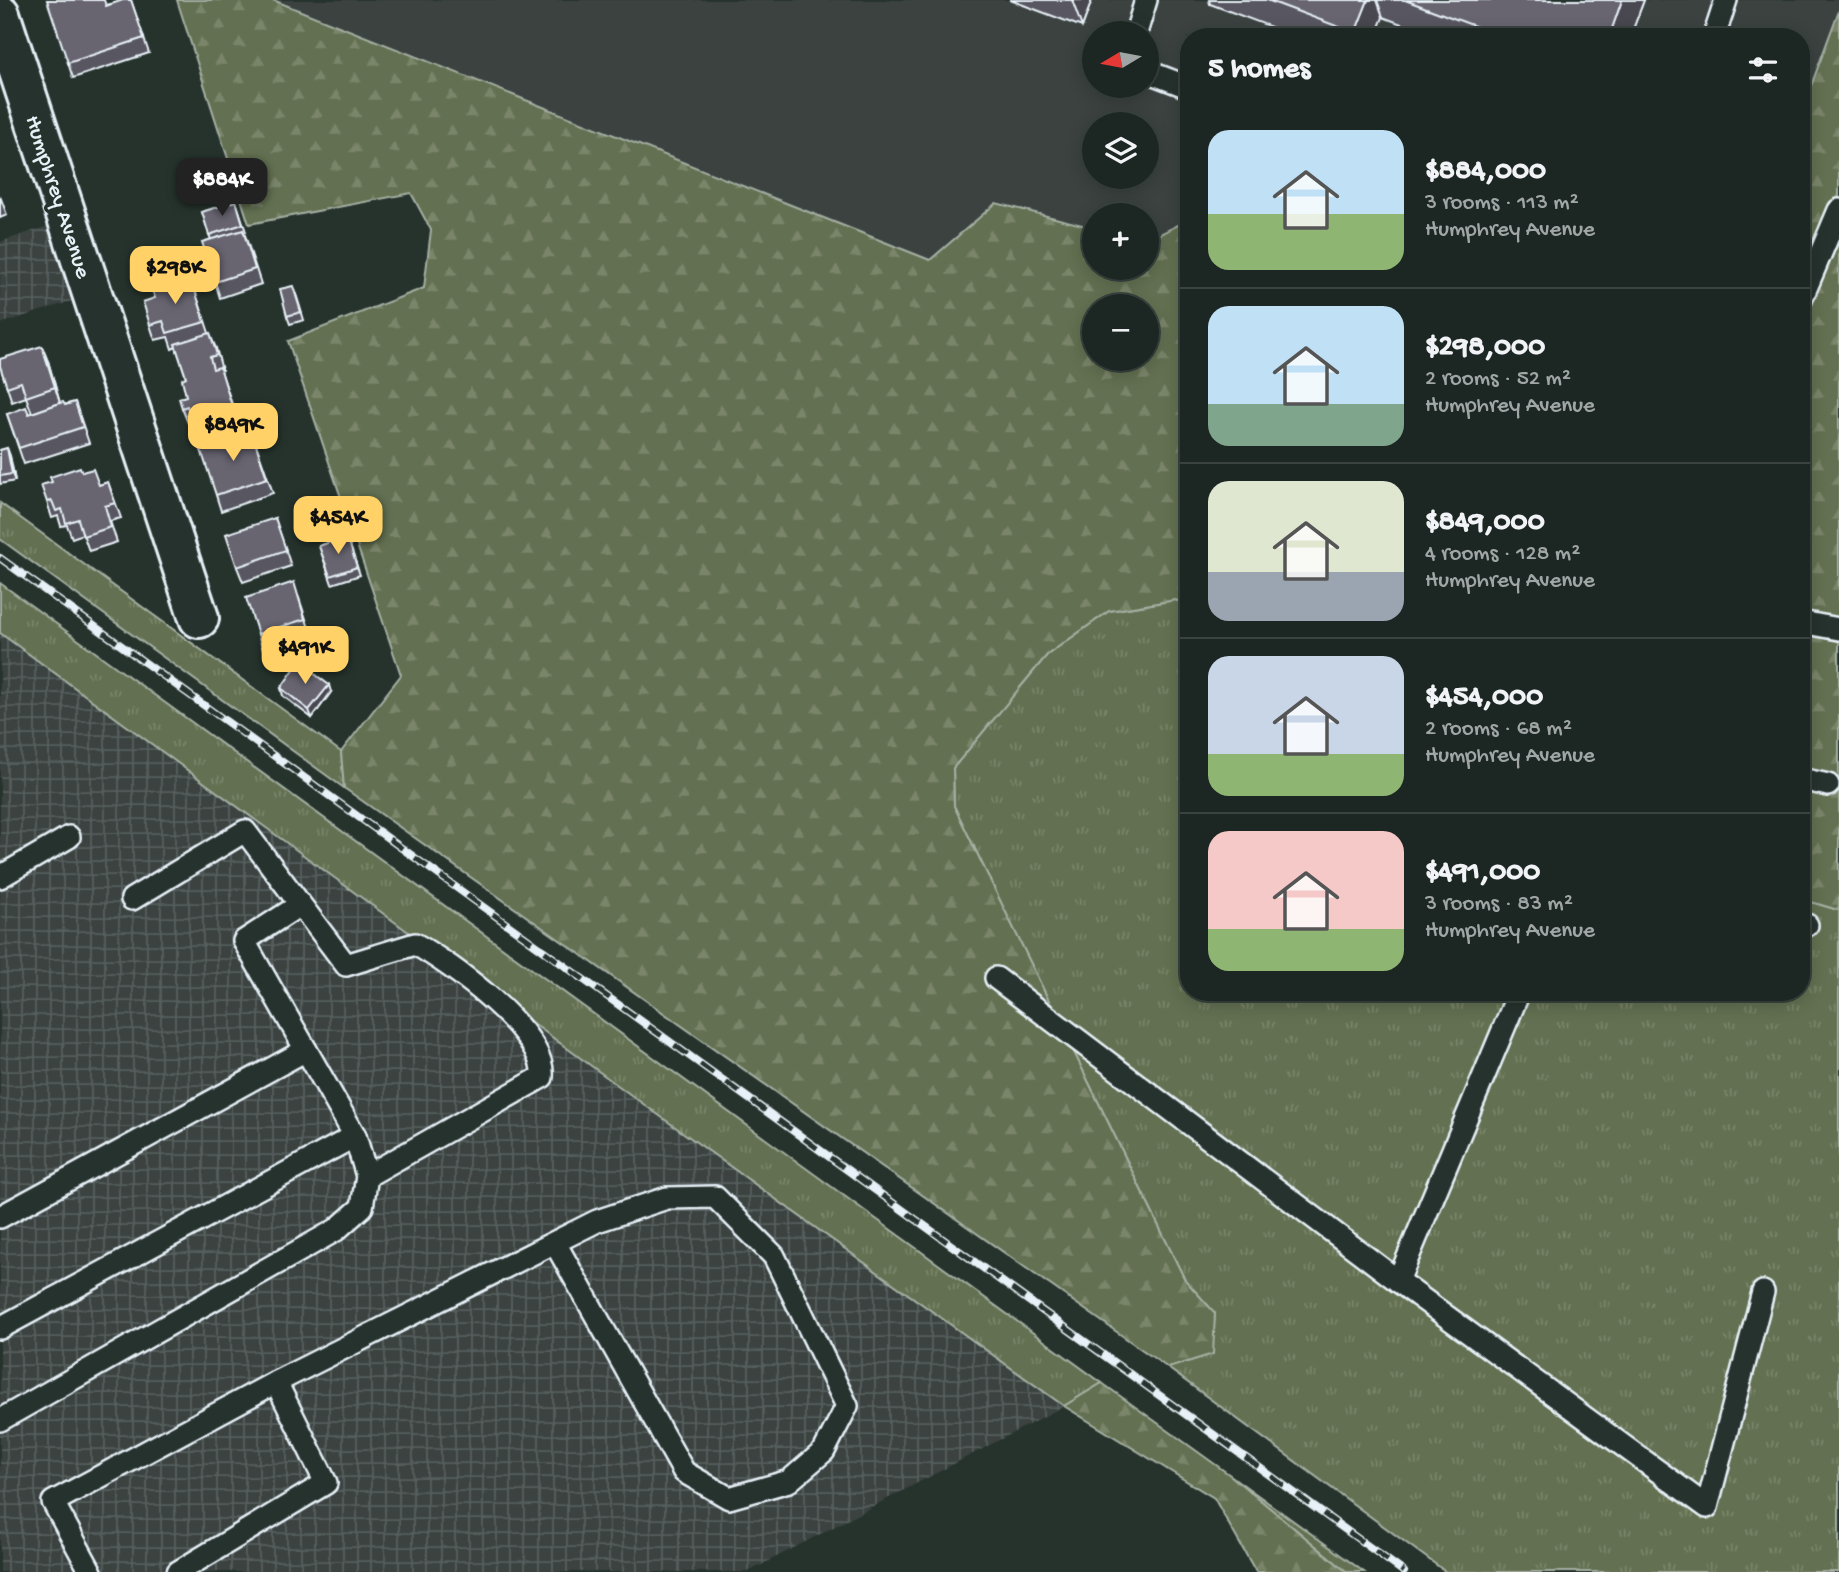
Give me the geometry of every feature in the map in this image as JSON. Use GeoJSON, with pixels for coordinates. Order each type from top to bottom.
{"type":"FeatureCollection","features":[{"type":"Feature","properties":{"kind":"street","name":"Humphrey Avenue"},"geometry":{"type":"LineString","coordinates":[[0,14],[199,618]]}},
{"type":"Feature","properties":{"kind":"lane"},"geometry":{"type":"LineString","coordinates":[[1140,21],[1146,0]]}},
{"type":"Feature","properties":{"kind":"lane"},"geometry":{"type":"LineString","coordinates":[[1717,28],[1726,0]]}},
{"type":"Feature","properties":{"kind":"lane"},"geometry":{"type":"LineString","coordinates":[[1159,76],[1180,84]]}},
{"type":"Feature","properties":{"kind":"lane"},"geometry":{"type":"LineString","coordinates":[[1810,279],[1839,210]]}},
{"type":"Feature","properties":{"kind":"lane"},"geometry":{"type":"LineString","coordinates":[[1810,624],[1839,629]]}},
{"type":"Feature","properties":{"kind":"lane"},"geometry":{"type":"LineString","coordinates":[[1810,781],[1828,785]]}},
{"type":"Feature","properties":{"kind":"lane"},"geometry":{"type":"LineString","coordinates":[[132,899],[245,831],[346,965],[415,944],[452,965],[531,1038],[544,1063],[542,1077],[367,1177]]}},
{"type":"Feature","properties":{"kind":"lane"},"geometry":{"type":"LineString","coordinates":[[0,877],[69,837]]}},
{"type":"Feature","properties":{"kind":"lane"},"geometry":{"type":"LineString","coordinates":[[0,1420],[336,1230],[362,1207],[367,1177],[355,1136],[244,941],[299,906]]}},
{"type":"Feature","properties":{"kind":"lane"},"geometry":{"type":"LineString","coordinates":[[996,978],[1398,1281],[1707,1507],[1763,1293]]}},
{"type":"Feature","properties":{"kind":"lane"},"geometry":{"type":"LineString","coordinates":[[1398,1281],[1515,1001]]}},
{"type":"Feature","properties":{"kind":"lane"},"geometry":{"type":"LineString","coordinates":[[0,1217],[306,1050]]}},
{"type":"Feature","properties":{"kind":"lane"},"geometry":{"type":"LineString","coordinates":[[0,1328],[355,1136]]}},
{"type":"Feature","properties":{"kind":"lane"},"geometry":{"type":"LineString","coordinates":[[91,1572],[53,1502],[276,1382],[597,1221],[667,1198],[715,1197],[774,1256],[847,1406],[824,1451],[789,1481],[729,1497],[684,1472],[555,1243]]}},
{"type":"Feature","properties":{"kind":"lane"},"geometry":{"type":"LineString","coordinates":[[178,1572],[326,1483],[276,1382]]}},
{"type":"Feature","properties":{"kind":"shaded area"},"geometry":{"type":"Polygon","coordinates":[[[273,0],[1839,0],[1839,10],[1810,88],[1810,28],[1180,28],[1180,225],[1159,236],[1159,203],[1082,203],[1082,225],[996,203],[930,260],[273,0]]]}},
{"type":"Feature","properties":{"kind":"shaded area"},"geometry":{"type":"Polygon","coordinates":[[[57,223],[81,298],[0,324],[0,242],[57,223]]]}},
{"type":"Feature","properties":{"kind":"shaded area"},"geometry":{"type":"Polygon","coordinates":[[[0,633],[646,1106],[1064,1406],[748,1572],[0,1572],[0,633]]]}},
{"type":"Feature","properties":{"kind":"green space"},"geometry":{"type":"Polygon","coordinates":[[[177,0],[273,0],[930,260],[996,203],[1082,225],[1082,280],[1159,280],[1159,234],[1180,224],[1180,602],[1175,600],[1109,611],[1047,655],[953,768],[954,806],[1185,1280],[1215,1313],[1213,1354],[1168,1368],[344,788],[341,752],[401,675],[288,341],[424,288],[431,230],[411,193],[249,224],[177,0]]]}},
{"type":"Feature","properties":{"kind":"green space"},"geometry":{"type":"Polygon","coordinates":[[[1839,10],[1838,910],[1810,902],[1810,89],[1839,10]]]}},
{"type":"Feature","properties":{"kind":"green space"},"geometry":{"type":"Polygon","coordinates":[[[0,503],[341,752],[344,788],[0,539],[0,503]]]}},
{"type":"Feature","properties":{"kind":"green space"},"geometry":{"type":"Polygon","coordinates":[[[0,583],[1102,1383],[1064,1406],[646,1106],[0,633],[0,583]]]}},
{"type":"Feature","properties":{"kind":"green space"},"geometry":{"type":"Polygon","coordinates":[[[1180,601],[1180,1001],[1810,1001],[1810,902],[1838,910],[1839,907],[1839,1572],[1446,1572],[1168,1368],[1212,1354],[1215,1313],[1185,1280],[954,806],[953,768],[1047,655],[1109,611],[1180,601]]]}},
{"type":"Feature","properties":{"kind":"green space"},"geometry":{"type":"Polygon","coordinates":[[[1102,1383],[1230,1475],[1347,1572],[1256,1572],[1214,1498],[1064,1406],[1102,1383]]]}},
{"type":"Feature","properties":{"kind":"green space"},"geometry":{"type":"Polygon","coordinates":[[[1230,1475],[1364,1572],[1347,1572],[1230,1475]]]}},
{"type":"Feature","properties":{"kind":"building"},"geometry":{"type":"Polygon","coordinates":[[[47,0],[104,0],[106,6],[131,0],[144,38],[68,63],[47,0]]]}},
{"type":"Feature","properties":{"kind":"building"},"geometry":{"type":"Polygon","coordinates":[[[1267,0],[1368,0],[1357,28],[1342,28],[1267,0]]]}},
{"type":"Feature","properties":{"kind":"building"},"geometry":{"type":"Polygon","coordinates":[[[1405,0],[1622,0],[1612,28],[1480,28],[1405,0]]]}},
{"type":"Feature","properties":{"kind":"building"},"geometry":{"type":"Polygon","coordinates":[[[236,201],[243,224],[209,235],[202,212],[236,201]]]}},
{"type":"Feature","properties":{"kind":"building"},"geometry":{"type":"Polygon","coordinates":[[[243,230],[255,269],[215,282],[202,242],[243,230]]]}},
{"type":"Feature","properties":{"kind":"building"},"geometry":{"type":"Polygon","coordinates":[[[191,278],[205,322],[167,333],[163,321],[150,325],[143,302],[155,298],[152,290],[191,278]]]}},
{"type":"Feature","properties":{"kind":"building"},"geometry":{"type":"Polygon","coordinates":[[[293,286],[301,312],[287,316],[280,289],[293,286]]]}},
{"type":"Feature","properties":{"kind":"building"},"geometry":{"type":"Polygon","coordinates":[[[210,333],[217,355],[210,357],[213,369],[220,367],[234,413],[194,426],[187,406],[182,408],[179,398],[186,396],[182,379],[186,377],[175,344],[210,333]]]}},
{"type":"Feature","properties":{"kind":"building"},"geometry":{"type":"Polygon","coordinates":[[[42,346],[55,387],[26,397],[21,382],[7,387],[0,359],[42,346]]]}},
{"type":"Feature","properties":{"kind":"building"},"geometry":{"type":"Polygon","coordinates":[[[63,402],[65,405],[75,402],[83,427],[19,448],[7,414],[26,407],[29,414],[63,402]]]}},
{"type":"Feature","properties":{"kind":"building"},"geometry":{"type":"Polygon","coordinates":[[[251,430],[267,478],[216,495],[200,447],[251,430]]]}},
{"type":"Feature","properties":{"kind":"building"},"geometry":{"type":"Polygon","coordinates":[[[7,448],[12,474],[0,476],[0,450],[7,448]]]}},
{"type":"Feature","properties":{"kind":"building"},"geometry":{"type":"Polygon","coordinates":[[[80,467],[82,472],[93,469],[99,485],[108,482],[115,503],[105,506],[111,527],[83,536],[78,519],[66,523],[62,509],[56,511],[52,501],[47,502],[41,485],[52,482],[50,477],[80,467]]]}},
{"type":"Feature","properties":{"kind":"building"},"geometry":{"type":"Polygon","coordinates":[[[275,518],[286,550],[237,567],[226,534],[275,518]]]}},
{"type":"Feature","properties":{"kind":"building"},"geometry":{"type":"Polygon","coordinates":[[[347,536],[357,567],[330,576],[319,546],[347,536]]]}},
{"type":"Feature","properties":{"kind":"building"},"geometry":{"type":"Polygon","coordinates":[[[294,582],[305,619],[258,634],[246,598],[294,582]]]}},
{"type":"Feature","properties":{"kind":"building"},"geometry":{"type":"Polygon","coordinates":[[[299,662],[329,685],[309,710],[281,688],[299,662]]]}},
{"type":"Feature","properties":{"kind":"railway"},"geometry":{"type":"LineString","coordinates":[[0,558],[1404,1572]]}}]}
